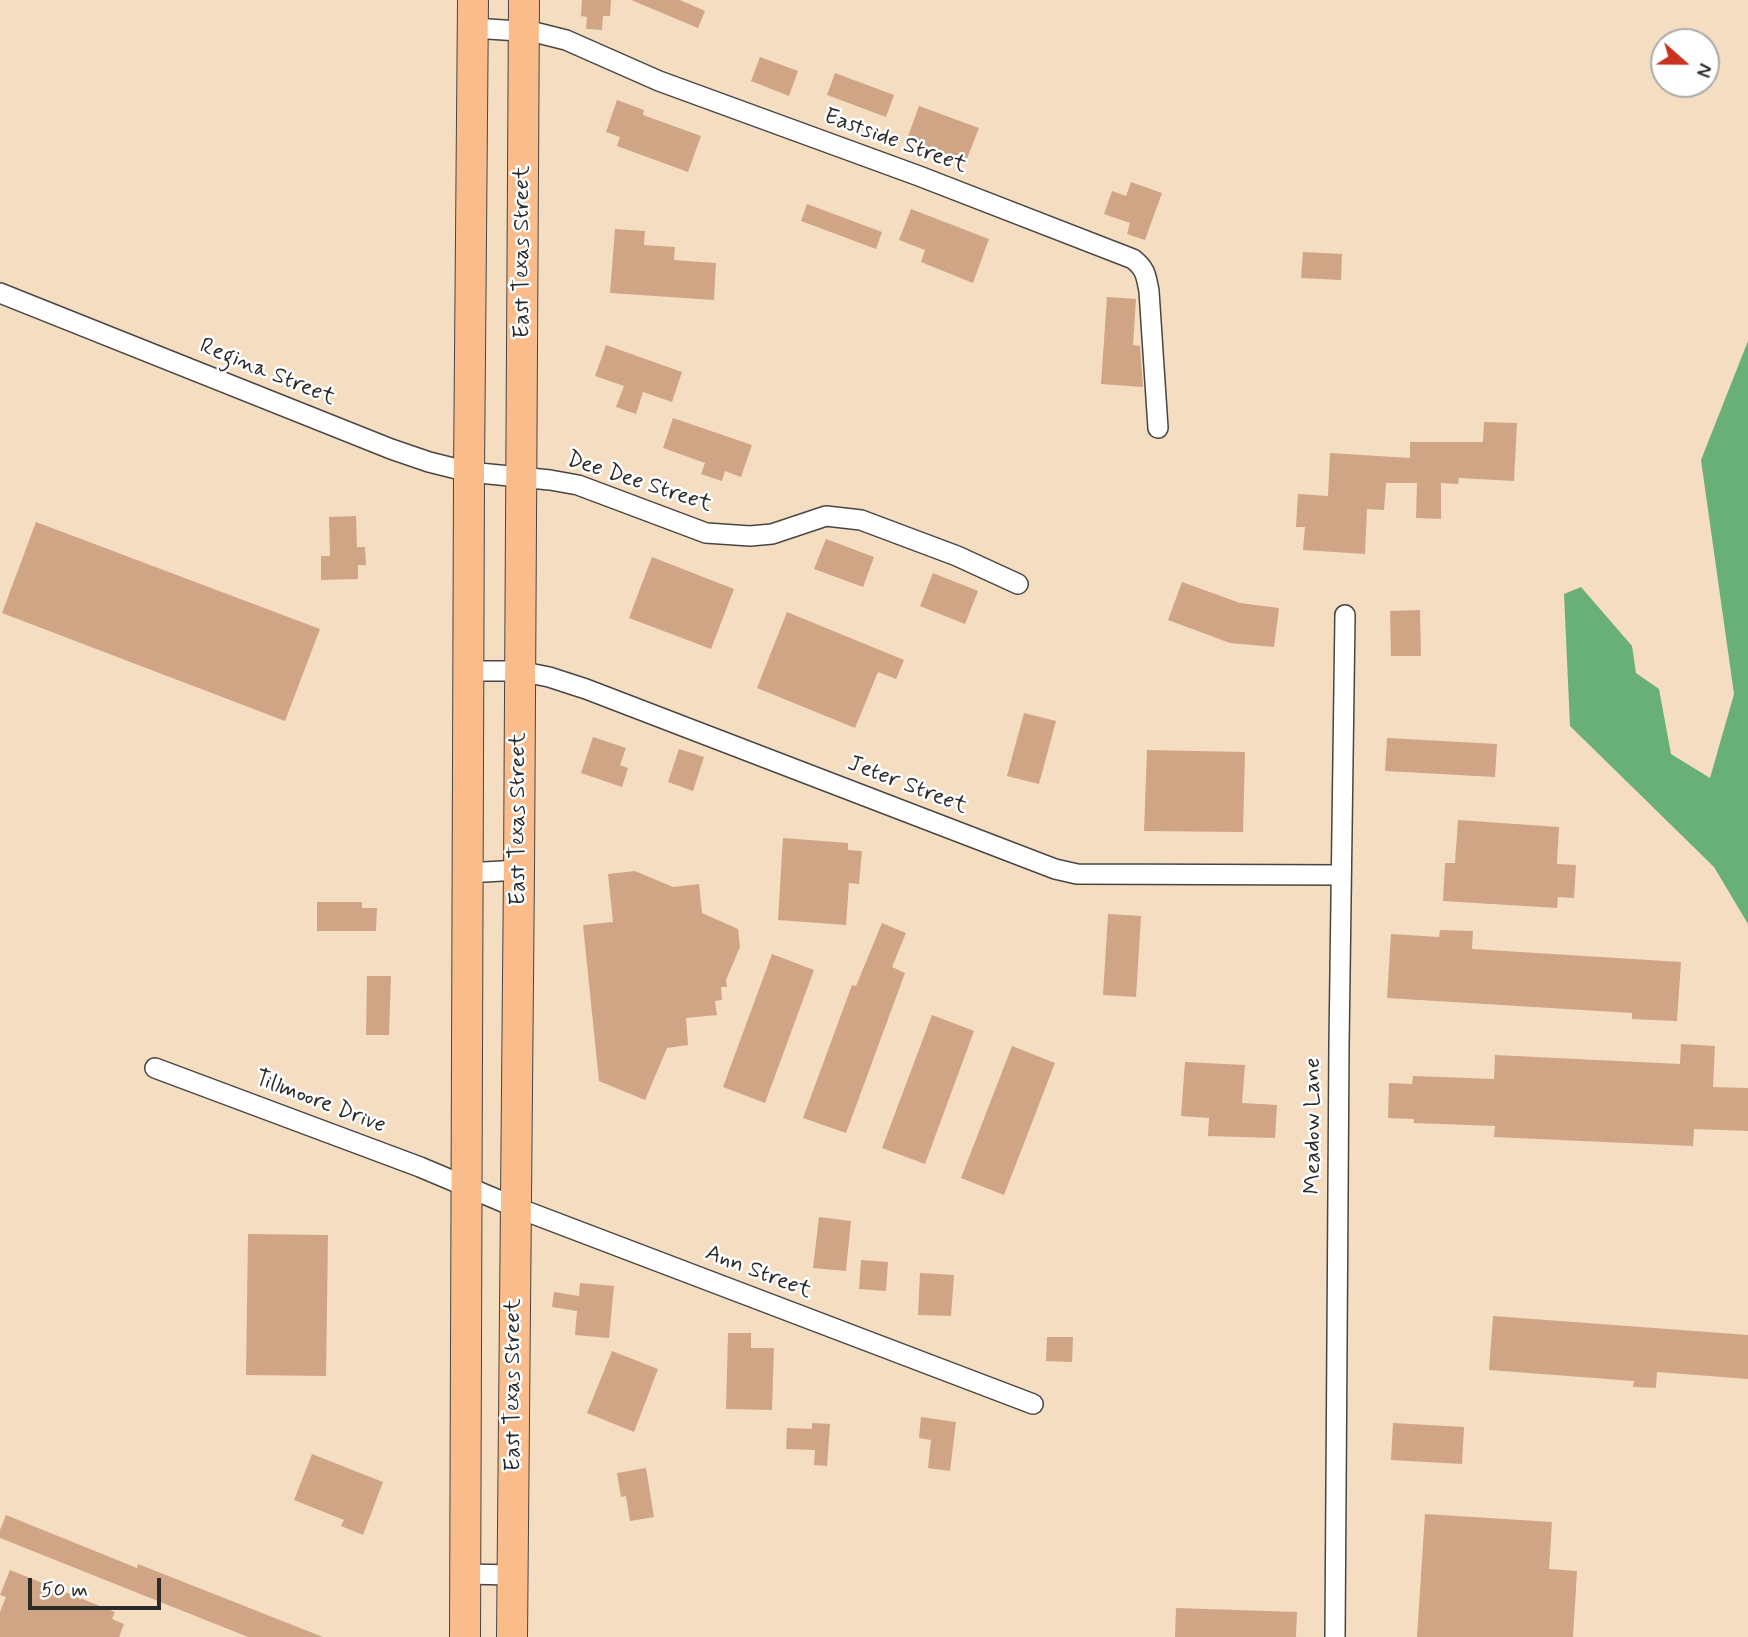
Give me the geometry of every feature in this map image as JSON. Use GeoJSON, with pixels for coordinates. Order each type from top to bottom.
{"type":"FeatureCollection","features":[{"type":"Feature","properties":{"kind":"main road","name":"East Texas Street"},"geometry":{"type":"LineString","coordinates":[[512,1637],[524,0]]}},
{"type":"Feature","properties":{"kind":"main road"},"geometry":{"type":"LineString","coordinates":[[465,1637],[473,14]]}},
{"type":"Feature","properties":{"kind":"street","name":"Eastside Street"},"geometry":{"type":"LineString","coordinates":[[473,14],[524,31],[566,40],[659,81],[919,176],[1142,265],[1149,291],[1158,428]]}},
{"type":"Feature","properties":{"kind":"street","name":"Regina Street"},"geometry":{"type":"LineString","coordinates":[[0,293],[391,449],[469,472],[522,477]]}},
{"type":"Feature","properties":{"kind":"street","name":"Dee Dee Street"},"geometry":{"type":"LineString","coordinates":[[522,477],[578,485],[706,533],[729,536],[772,534],[826,516],[861,520],[957,556],[1018,584]]}},
{"type":"Feature","properties":{"kind":"street","name":"Meadow Lane"},"geometry":{"type":"LineString","coordinates":[[1335,1637],[1345,615]]}},
{"type":"Feature","properties":{"kind":"street","name":"Jeter Street"},"geometry":{"type":"LineString","coordinates":[[468,671],[519,671],[586,689],[1055,869],[1077,874],[1341,875]]}},
{"type":"Feature","properties":{"kind":"street"},"geometry":{"type":"LineString","coordinates":[[467,873],[519,870]]}},
{"type":"Feature","properties":{"kind":"street","name":"Tillmoore Drive"},"geometry":{"type":"LineString","coordinates":[[155,1068],[466,1187]]}},
{"type":"Feature","properties":{"kind":"street","name":"Ann Street"},"geometry":{"type":"LineString","coordinates":[[466,1187],[1032,1404]]}},
{"type":"Feature","properties":{"kind":"street"},"geometry":{"type":"LineString","coordinates":[[465,1574],[512,1575]]}},
{"type":"Feature","properties":{"kind":"green space"},"geometry":{"type":"Polygon","coordinates":[[[1748,341],[1748,924],[1714,867],[1570,726],[1564,594],[1581,587],[1632,646],[1636,673],[1659,689],[1671,754],[1710,778],[1734,694],[1701,460],[1748,341]]]}},
{"type":"Feature","properties":{"kind":"building"},"geometry":{"type":"Polygon","coordinates":[[[582,0],[611,0],[610,16],[603,16],[602,30],[586,29],[587,17],[581,16],[582,0]]]}},
{"type":"Feature","properties":{"kind":"building"},"geometry":{"type":"Polygon","coordinates":[[[631,0],[680,0],[705,11],[698,28],[631,0]]]}},
{"type":"Feature","properties":{"kind":"building"},"geometry":{"type":"Polygon","coordinates":[[[760,57],[798,71],[789,96],[751,81],[760,57]]]}},
{"type":"Feature","properties":{"kind":"building"},"geometry":{"type":"Polygon","coordinates":[[[835,73],[894,95],[886,117],[827,95],[835,73]]]}},
{"type":"Feature","properties":{"kind":"building"},"geometry":{"type":"Polygon","coordinates":[[[617,100],[644,110],[643,115],[701,136],[688,172],[617,146],[620,137],[606,132],[617,100]]]}},
{"type":"Feature","properties":{"kind":"building"},"geometry":{"type":"Polygon","coordinates":[[[919,106],[979,128],[966,161],[907,139],[919,106]]]}},
{"type":"Feature","properties":{"kind":"building"},"geometry":{"type":"Polygon","coordinates":[[[1131,182],[1162,193],[1145,240],[1127,234],[1130,223],[1104,214],[1112,191],[1126,196],[1131,182]]]}},
{"type":"Feature","properties":{"kind":"building"},"geometry":{"type":"Polygon","coordinates":[[[807,204],[882,232],[876,249],[801,221],[807,204]]]}},
{"type":"Feature","properties":{"kind":"building"},"geometry":{"type":"Polygon","coordinates":[[[911,209],[989,239],[973,283],[921,262],[925,250],[899,240],[911,209]]]}},
{"type":"Feature","properties":{"kind":"building"},"geometry":{"type":"Polygon","coordinates":[[[615,229],[645,231],[644,245],[675,247],[674,260],[716,263],[714,300],[610,293],[615,229]]]}},
{"type":"Feature","properties":{"kind":"building"},"geometry":{"type":"Polygon","coordinates":[[[1303,252],[1342,254],[1341,280],[1301,278],[1303,252]]]}},
{"type":"Feature","properties":{"kind":"building"},"geometry":{"type":"Polygon","coordinates":[[[1107,297],[1136,299],[1133,345],[1140,346],[1143,387],[1101,384],[1107,297]]]}},
{"type":"Feature","properties":{"kind":"building"},"geometry":{"type":"Polygon","coordinates":[[[606,345],[682,372],[672,402],[643,392],[636,414],[616,407],[624,386],[595,376],[606,345]]]}},
{"type":"Feature","properties":{"kind":"building"},"geometry":{"type":"Polygon","coordinates":[[[673,418],[752,445],[741,477],[725,471],[722,481],[701,474],[705,463],[663,448],[673,418]]]}},
{"type":"Feature","properties":{"kind":"building"},"geometry":{"type":"Polygon","coordinates":[[[1484,422],[1517,423],[1514,481],[1459,478],[1458,484],[1441,483],[1441,519],[1416,518],[1417,483],[1386,483],[1384,510],[1367,509],[1365,554],[1303,550],[1305,527],[1296,527],[1298,494],[1328,496],[1330,453],[1410,458],[1410,442],[1483,442],[1484,422]]]}},
{"type":"Feature","properties":{"kind":"building"},"geometry":{"type":"Polygon","coordinates":[[[356,516],[357,547],[365,547],[366,565],[358,565],[358,579],[321,580],[321,556],[330,556],[329,517],[356,516]]]}},
{"type":"Feature","properties":{"kind":"building"},"geometry":{"type":"Polygon","coordinates":[[[36,522],[320,629],[285,721],[2,613],[36,522]]]}},
{"type":"Feature","properties":{"kind":"building"},"geometry":{"type":"Polygon","coordinates":[[[826,539],[874,557],[863,587],[814,569],[826,539]]]}},
{"type":"Feature","properties":{"kind":"building"},"geometry":{"type":"Polygon","coordinates":[[[652,557],[734,589],[711,649],[629,618],[652,557]]]}},
{"type":"Feature","properties":{"kind":"building"},"geometry":{"type":"Polygon","coordinates":[[[933,573],[978,591],[965,624],[920,606],[933,573]]]}},
{"type":"Feature","properties":{"kind":"building"},"geometry":{"type":"Polygon","coordinates":[[[1182,582],[1240,603],[1279,608],[1274,647],[1230,643],[1168,620],[1182,582]]]}},
{"type":"Feature","properties":{"kind":"building"},"geometry":{"type":"Polygon","coordinates":[[[1420,610],[1421,656],[1391,656],[1390,611],[1420,610]]]}},
{"type":"Feature","properties":{"kind":"building"},"geometry":{"type":"Polygon","coordinates":[[[787,612],[904,660],[896,679],[878,672],[855,728],[757,688],[787,612]]]}},
{"type":"Feature","properties":{"kind":"building"},"geometry":{"type":"Polygon","coordinates":[[[1024,713],[1056,721],[1039,784],[1007,776],[1024,713]]]}},
{"type":"Feature","properties":{"kind":"building"},"geometry":{"type":"Polygon","coordinates":[[[593,737],[626,748],[620,765],[628,768],[622,787],[581,773],[593,737]]]}},
{"type":"Feature","properties":{"kind":"building"},"geometry":{"type":"Polygon","coordinates":[[[1387,738],[1497,744],[1495,777],[1385,771],[1387,738]]]}},
{"type":"Feature","properties":{"kind":"building"},"geometry":{"type":"Polygon","coordinates":[[[679,749],[704,757],[693,791],[668,782],[679,749]]]}},
{"type":"Feature","properties":{"kind":"building"},"geometry":{"type":"Polygon","coordinates":[[[1147,750],[1245,752],[1243,832],[1144,831],[1147,750]]]}},
{"type":"Feature","properties":{"kind":"building"},"geometry":{"type":"Polygon","coordinates":[[[1458,820],[1559,827],[1557,864],[1576,865],[1574,898],[1558,897],[1557,908],[1443,901],[1445,863],[1455,863],[1458,820]]]}},
{"type":"Feature","properties":{"kind":"building"},"geometry":{"type":"Polygon","coordinates":[[[783,838],[848,843],[848,850],[862,851],[859,884],[849,883],[846,925],[778,920],[783,838]]]}},
{"type":"Feature","properties":{"kind":"building"},"geometry":{"type":"Polygon","coordinates":[[[635,871],[673,887],[699,884],[702,913],[738,929],[740,947],[726,980],[727,987],[721,987],[722,1000],[715,1001],[717,1015],[686,1018],[688,1045],[667,1048],[645,1100],[599,1081],[583,925],[613,922],[608,874],[635,871]]]}},
{"type":"Feature","properties":{"kind":"building"},"geometry":{"type":"Polygon","coordinates":[[[317,902],[362,902],[362,908],[377,908],[376,931],[317,931],[317,902]]]}},
{"type":"Feature","properties":{"kind":"building"},"geometry":{"type":"Polygon","coordinates":[[[1108,914],[1141,916],[1136,997],[1103,995],[1108,914]]]}},
{"type":"Feature","properties":{"kind":"building"},"geometry":{"type":"Polygon","coordinates":[[[882,923],[906,933],[892,967],[905,973],[846,1133],[803,1118],[852,985],[856,986],[882,923]]]}},
{"type":"Feature","properties":{"kind":"building"},"geometry":{"type":"Polygon","coordinates":[[[1440,930],[1473,931],[1472,949],[1681,962],[1677,1021],[1632,1019],[1632,1013],[1387,998],[1391,934],[1439,937],[1440,930]]]}},
{"type":"Feature","properties":{"kind":"building"},"geometry":{"type":"Polygon","coordinates":[[[772,954],[814,970],[765,1103],[723,1087],[772,954]]]}},
{"type":"Feature","properties":{"kind":"building"},"geometry":{"type":"Polygon","coordinates":[[[367,976],[391,976],[389,1035],[366,1035],[367,976]]]}},
{"type":"Feature","properties":{"kind":"building"},"geometry":{"type":"Polygon","coordinates":[[[932,1015],[974,1031],[925,1164],[882,1148],[932,1015]]]}},
{"type":"Feature","properties":{"kind":"building"},"geometry":{"type":"Polygon","coordinates":[[[1681,1044],[1715,1046],[1713,1087],[1748,1088],[1748,1131],[1694,1129],[1693,1146],[1494,1137],[1495,1126],[1414,1123],[1414,1119],[1388,1118],[1389,1083],[1412,1084],[1413,1076],[1494,1079],[1495,1055],[1680,1064],[1681,1044]]]}},
{"type":"Feature","properties":{"kind":"building"},"geometry":{"type":"Polygon","coordinates":[[[1012,1046],[1055,1063],[1004,1195],[961,1178],[1012,1046]]]}},
{"type":"Feature","properties":{"kind":"building"},"geometry":{"type":"Polygon","coordinates":[[[1185,1062],[1245,1065],[1242,1103],[1277,1105],[1275,1138],[1208,1136],[1209,1118],[1181,1116],[1185,1062]]]}},
{"type":"Feature","properties":{"kind":"building"},"geometry":{"type":"Polygon","coordinates":[[[819,1217],[851,1221],[846,1271],[813,1268],[819,1217]]]}},
{"type":"Feature","properties":{"kind":"building"},"geometry":{"type":"Polygon","coordinates":[[[248,1234],[328,1235],[326,1376],[246,1375],[248,1234]]]}},
{"type":"Feature","properties":{"kind":"building"},"geometry":{"type":"Polygon","coordinates":[[[861,1260],[888,1262],[886,1291],[859,1289],[861,1260]]]}},
{"type":"Feature","properties":{"kind":"building"},"geometry":{"type":"Polygon","coordinates":[[[920,1273],[954,1275],[951,1316],[918,1315],[920,1273]]]}},
{"type":"Feature","properties":{"kind":"building"},"geometry":{"type":"Polygon","coordinates":[[[580,1283],[614,1286],[609,1338],[575,1335],[577,1311],[552,1307],[554,1292],[579,1296],[580,1283]]]}},
{"type":"Feature","properties":{"kind":"building"},"geometry":{"type":"Polygon","coordinates":[[[1493,1316],[1748,1335],[1748,1379],[1657,1372],[1656,1388],[1633,1387],[1634,1381],[1489,1370],[1493,1316]]]}},
{"type":"Feature","properties":{"kind":"building"},"geometry":{"type":"Polygon","coordinates":[[[728,1333],[751,1333],[751,1348],[774,1348],[772,1410],[726,1409],[728,1333]]]}},
{"type":"Feature","properties":{"kind":"building"},"geometry":{"type":"Polygon","coordinates":[[[1047,1337],[1073,1337],[1072,1362],[1046,1361],[1047,1337]]]}},
{"type":"Feature","properties":{"kind":"building"},"geometry":{"type":"Polygon","coordinates":[[[612,1351],[658,1369],[634,1432],[587,1413],[612,1351]]]}},
{"type":"Feature","properties":{"kind":"building"},"geometry":{"type":"Polygon","coordinates":[[[921,1417],[956,1422],[950,1471],[928,1468],[931,1440],[919,1438],[921,1417]]]}},
{"type":"Feature","properties":{"kind":"building"},"geometry":{"type":"Polygon","coordinates":[[[812,1423],[830,1424],[827,1466],[814,1465],[815,1450],[786,1449],[787,1428],[812,1429],[812,1423]]]}},
{"type":"Feature","properties":{"kind":"building"},"geometry":{"type":"Polygon","coordinates":[[[1393,1423],[1464,1427],[1462,1464],[1391,1460],[1393,1423]]]}},
{"type":"Feature","properties":{"kind":"building"},"geometry":{"type":"Polygon","coordinates":[[[312,1454],[383,1482],[363,1535],[341,1526],[344,1520],[294,1500],[312,1454]]]}},
{"type":"Feature","properties":{"kind":"building"},"geometry":{"type":"Polygon","coordinates":[[[646,1468],[654,1517],[630,1521],[626,1496],[621,1497],[617,1473],[646,1468]]]}},
{"type":"Feature","properties":{"kind":"building"},"geometry":{"type":"Polygon","coordinates":[[[1425,1514],[1552,1522],[1549,1569],[1577,1571],[1573,1637],[1417,1637],[1425,1514]]]}},
{"type":"Feature","properties":{"kind":"building"},"geometry":{"type":"Polygon","coordinates":[[[6,1515],[137,1568],[138,1564],[323,1637],[248,1637],[0,1538],[6,1515]]]}},
{"type":"Feature","properties":{"kind":"building"},"geometry":{"type":"Polygon","coordinates":[[[10,1570],[115,1612],[112,1619],[124,1624],[119,1637],[0,1637],[0,1612],[6,1597],[0,1595],[10,1570]]]}},
{"type":"Feature","properties":{"kind":"building"},"geometry":{"type":"Polygon","coordinates":[[[1176,1608],[1297,1612],[1296,1637],[1175,1637],[1176,1608]]]}}]}
